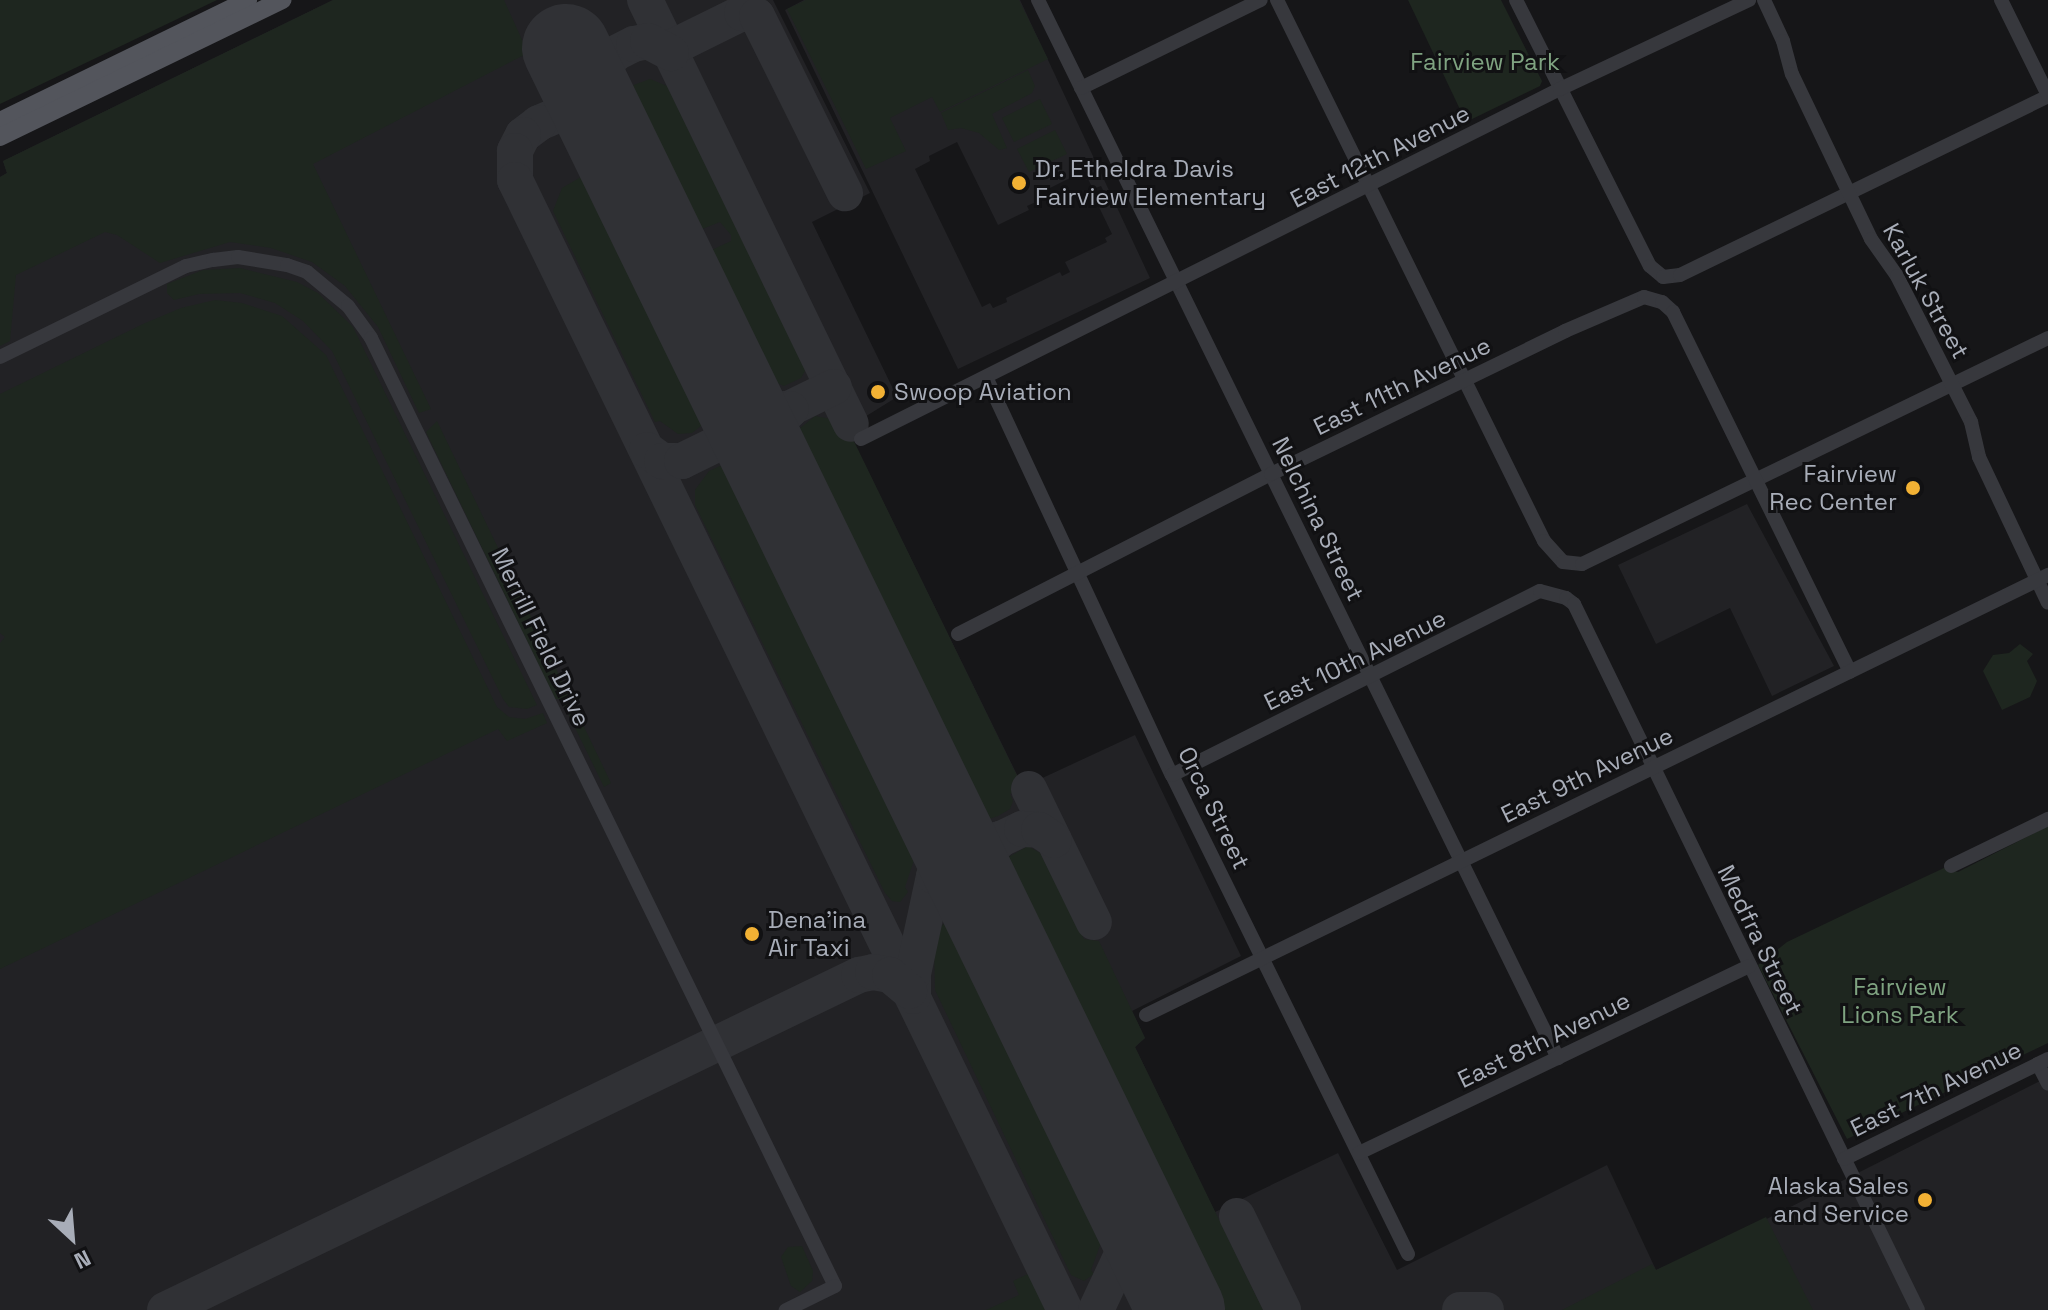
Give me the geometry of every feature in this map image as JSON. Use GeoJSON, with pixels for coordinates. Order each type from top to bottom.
{"type":"FeatureCollection","features":[{"type":"Feature","properties":{"kind":"main road"},"geometry":{"type":"LineString","coordinates":[[0,121],[248,0]]}},
{"type":"Feature","properties":{"kind":"main road"},"geometry":{"type":"LineString","coordinates":[[0,137],[282,0]]}},
{"type":"Feature","properties":{"kind":"street","name":"Nelchina Street"},"geometry":{"type":"LineString","coordinates":[[1038,0],[1558,1058]]}},
{"type":"Feature","properties":{"kind":"street"},"geometry":{"type":"LineString","coordinates":[[1081,88],[1261,0]]}},
{"type":"Feature","properties":{"kind":"street"},"geometry":{"type":"LineString","coordinates":[[1277,0],[1544,541],[1563,562],[1582,564],[2048,338]]}},
{"type":"Feature","properties":{"kind":"street"},"geometry":{"type":"LineString","coordinates":[[1516,0],[1650,266],[1663,277],[1680,275],[2048,95],[2001,0]]}},
{"type":"Feature","properties":{"kind":"street","name":"East 12th Avenue"},"geometry":{"type":"LineString","coordinates":[[861,439],[1560,89],[1749,0]]}},
{"type":"Feature","properties":{"kind":"street","name":"Karluk Street"},"geometry":{"type":"LineString","coordinates":[[1764,0],[1783,41],[1792,74],[1849,192],[1971,422],[1979,457],[2043,578],[2048,603]]}},
{"type":"Feature","properties":{"kind":"street","name":"Merrill Field Drive"},"geometry":{"type":"LineString","coordinates":[[0,357],[186,266],[213,260],[238,257],[287,265],[307,272],[348,306],[371,338],[835,1286],[786,1310]]}},
{"type":"Feature","properties":{"kind":"street","name":"East 11th Avenue"},"geometry":{"type":"LineString","coordinates":[[958,634],[1271,474],[1641,298],[1655,299],[1673,312],[1756,480]]}},
{"type":"Feature","properties":{"kind":"street","name":"Orca Street"},"geometry":{"type":"LineString","coordinates":[[986,377],[1172,775],[1408,1254]]}},
{"type":"Feature","properties":{"kind":"street"},"geometry":{"type":"LineString","coordinates":[[1756,480],[1850,672]]}},
{"type":"Feature","properties":{"kind":"street","name":"East 9th Avenue"},"geometry":{"type":"LineString","coordinates":[[1146,1015],[2043,578]]}},
{"type":"Feature","properties":{"kind":"street","name":"East 10th Avenue"},"geometry":{"type":"LineString","coordinates":[[1172,775],[1540,591],[1558,594]]}},
{"type":"Feature","properties":{"kind":"street","name":"Medfra Street"},"geometry":{"type":"LineString","coordinates":[[1558,594],[1574,604],[1651,769],[1918,1310]]}},
{"type":"Feature","properties":{"kind":"street"},"geometry":{"type":"LineString","coordinates":[[1951,866],[2048,819]]}},
{"type":"Feature","properties":{"kind":"street","name":"East 8th Avenue"},"geometry":{"type":"LineString","coordinates":[[1359,1153],[1749,966]]}},
{"type":"Feature","properties":{"kind":"street"},"geometry":{"type":"LineString","coordinates":[[2043,1062],[2048,1084]]}},
{"type":"Feature","properties":{"kind":"street","name":"East 7th Avenue"},"geometry":{"type":"LineString","coordinates":[[1844,1159],[2043,1062]]}},
{"type":"Feature","properties":{"kind":"shaded area"},"geometry":{"type":"Polygon","coordinates":[[[333,0],[773,0],[870,193],[812,222],[897,397],[847,428],[1023,787],[1135,735],[1241,956],[1132,1011],[1145,1038],[1135,1047],[1215,1212],[1338,1153],[1397,1270],[1607,1165],[1656,1270],[1729,1238],[2048,1077],[2048,1310],[0,1310],[0,177],[7,173],[3,161],[333,0]]]}},
{"type":"Feature","properties":{"kind":"shaded area","name":"Dr. Etheldra Davis Fairview Elementary"},"geometry":{"type":"Polygon","coordinates":[[[804,0],[1020,0],[1150,278],[958,369],[785,10],[804,0]],[[957,142],[929,156],[930,161],[915,169],[982,307],[990,303],[993,308],[1007,302],[1006,298],[1060,272],[1062,276],[1070,272],[1065,262],[1107,242],[1105,238],[1112,234],[1098,205],[1108,200],[1101,186],[1093,189],[1084,171],[1034,196],[1036,202],[1027,206],[1029,210],[998,225],[957,142]]]}},
{"type":"Feature","properties":{"kind":"shaded area"},"geometry":{"type":"Polygon","coordinates":[[[1747,504],[1834,666],[1772,696],[1730,608],[1656,644],[1618,565],[1747,504]]]}},
{"type":"Feature","properties":{"kind":"green space"},"geometry":{"type":"Polygon","coordinates":[[[0,0],[217,0],[0,104],[0,0]]]}},
{"type":"Feature","properties":{"kind":"green space"},"geometry":{"type":"Polygon","coordinates":[[[333,0],[504,0],[528,53],[313,164],[431,409],[419,413],[378,327],[345,286],[312,262],[271,248],[230,242],[160,263],[117,235],[105,232],[16,275],[10,341],[0,346],[0,177],[7,173],[3,161],[333,0]]]}},
{"type":"Feature","properties":{"kind":"green space"},"geometry":{"type":"Polygon","coordinates":[[[806,0],[1019,0],[1048,59],[940,112],[932,97],[890,118],[906,151],[866,169],[787,9],[806,0]]]}},
{"type":"Feature","properties":{"kind":"green space","name":"Fairview Park"},"geometry":{"type":"Polygon","coordinates":[[[1408,0],[1501,0],[1542,81],[1540,86],[1466,122],[1408,0]]]}},
{"type":"Feature","properties":{"kind":"green space"},"geometry":{"type":"Polygon","coordinates":[[[1028,70],[1035,86],[1032,93],[992,114],[1007,148],[999,150],[979,133],[961,128],[948,130],[941,113],[1028,70]]]}},
{"type":"Feature","properties":{"kind":"green space"},"geometry":{"type":"Polygon","coordinates":[[[650,79],[667,86],[806,369],[801,378],[784,386],[759,375],[702,258],[703,254],[731,241],[731,235],[720,222],[692,233],[626,98],[626,91],[631,86],[650,79]]]}},
{"type":"Feature","properties":{"kind":"green space"},"geometry":{"type":"Polygon","coordinates":[[[1040,99],[1052,124],[1014,142],[1002,118],[1040,99]]]}},
{"type":"Feature","properties":{"kind":"green space"},"geometry":{"type":"Polygon","coordinates":[[[1055,130],[1067,154],[1029,172],[1017,149],[1055,130]]]}},
{"type":"Feature","properties":{"kind":"green space"},"geometry":{"type":"Polygon","coordinates":[[[581,177],[598,182],[606,193],[710,403],[706,422],[692,433],[678,434],[660,421],[655,422],[553,211],[562,188],[581,177]]]}},
{"type":"Feature","properties":{"kind":"green space"},"geometry":{"type":"Polygon","coordinates":[[[240,268],[297,282],[318,293],[353,327],[537,705],[527,709],[509,707],[503,699],[332,351],[303,321],[275,303],[240,293],[199,294],[174,300],[167,293],[167,284],[203,270],[240,268]]]}},
{"type":"Feature","properties":{"kind":"green space"},"geometry":{"type":"Polygon","coordinates":[[[215,300],[242,303],[282,316],[326,355],[497,707],[509,717],[525,719],[543,713],[547,723],[507,741],[498,729],[0,969],[0,643],[5,637],[0,633],[0,394],[143,324],[181,308],[215,300]]]}},
{"type":"Feature","properties":{"kind":"green space"},"geometry":{"type":"Polygon","coordinates":[[[815,416],[837,420],[842,430],[847,427],[1023,788],[1010,794],[1013,801],[1010,809],[998,816],[986,820],[979,818],[968,801],[799,455],[799,429],[815,416]]]}},
{"type":"Feature","properties":{"kind":"green space"},"geometry":{"type":"Polygon","coordinates":[[[437,421],[611,783],[604,787],[561,699],[555,699],[426,432],[437,421]]]}},
{"type":"Feature","properties":{"kind":"green space"},"geometry":{"type":"Polygon","coordinates":[[[720,466],[740,470],[747,479],[908,814],[915,839],[914,860],[905,887],[908,892],[900,902],[892,901],[885,893],[695,505],[695,490],[709,471],[720,466]]]}},
{"type":"Feature","properties":{"kind":"green space"},"geometry":{"type":"Polygon","coordinates":[[[2020,644],[2033,654],[2027,661],[2037,681],[2030,697],[2002,710],[1983,671],[1993,655],[2009,653],[2020,644]]]}},
{"type":"Feature","properties":{"kind":"green space","name":"Fairview Lions Park"},"geometry":{"type":"Polygon","coordinates":[[[2048,826],[2048,1043],[1847,1139],[1758,965],[1787,942],[1944,868],[1958,872],[2048,826]]]}},
{"type":"Feature","properties":{"kind":"green space"},"geometry":{"type":"Polygon","coordinates":[[[1028,846],[1040,853],[1084,939],[1099,941],[1145,1038],[1135,1047],[1263,1310],[1216,1310],[1004,876],[1002,869],[1007,858],[1028,846]]]}},
{"type":"Feature","properties":{"kind":"green space"},"geometry":{"type":"Polygon","coordinates":[[[952,915],[966,930],[1101,1217],[1102,1240],[1091,1270],[1094,1274],[1084,1281],[1071,1275],[935,990],[934,941],[938,930],[952,915]]]}},
{"type":"Feature","properties":{"kind":"green space"},"geometry":{"type":"Polygon","coordinates":[[[1766,1217],[1813,1310],[1562,1310],[1652,1264],[1656,1270],[1766,1217]]]}},
{"type":"Feature","properties":{"kind":"green space"},"geometry":{"type":"Polygon","coordinates":[[[802,1246],[813,1271],[812,1281],[800,1292],[791,1286],[781,1257],[788,1247],[802,1246]]]}},
{"type":"Feature","properties":{"kind":"green space"},"geometry":{"type":"Polygon","coordinates":[[[1028,1274],[1046,1310],[986,1310],[1019,1295],[1013,1281],[1028,1274]]]}},
{"type":"Feature","properties":{"kind":"taxiway"},"geometry":{"type":"LineString","coordinates":[[645,0],[851,424]]}},
{"type":"Feature","properties":{"kind":"taxiway"},"geometry":{"type":"LineString","coordinates":[[669,49],[742,13],[757,16],[845,193]]}},
{"type":"Feature","properties":{"kind":"taxiway"},"geometry":{"type":"LineString","coordinates":[[596,109],[594,82],[614,54],[648,41],[671,53]]}},
{"type":"Feature","properties":{"kind":"taxiway"},"geometry":{"type":"LineString","coordinates":[[607,131],[576,114],[560,114],[539,123],[523,135],[515,151],[515,180],[1065,1310]]}},
{"type":"Feature","properties":{"kind":"taxiway"},"geometry":{"type":"LineString","coordinates":[[726,374],[752,404],[769,410],[791,409]]}},
{"type":"Feature","properties":{"kind":"taxiway"},"geometry":{"type":"LineString","coordinates":[[647,450],[662,461],[682,461],[834,387]]}},
{"type":"Feature","properties":{"kind":"taxiway"},"geometry":{"type":"LineString","coordinates":[[774,472],[772,436],[778,422],[791,409]]}},
{"type":"Feature","properties":{"kind":"taxiway"},"geometry":{"type":"LineString","coordinates":[[1029,789],[1094,922]]}},
{"type":"Feature","properties":{"kind":"taxiway"},"geometry":{"type":"LineString","coordinates":[[933,799],[948,823],[963,836],[984,842],[1001,839]]}},
{"type":"Feature","properties":{"kind":"taxiway"},"geometry":{"type":"LineString","coordinates":[[913,996],[913,974],[934,876],[942,867],[1022,829],[1039,830],[1054,840]]}},
{"type":"Feature","properties":{"kind":"taxiway"},"geometry":{"type":"LineString","coordinates":[[987,913],[979,873],[988,851],[1001,839]]}},
{"type":"Feature","properties":{"kind":"taxiway"},"geometry":{"type":"LineString","coordinates":[[165,1310],[859,975],[873,972],[890,975],[909,991]]}},
{"type":"Feature","properties":{"kind":"taxiway"},"geometry":{"type":"LineString","coordinates":[[1096,1310],[1132,1233],[1129,1204]]}},
{"type":"Feature","properties":{"kind":"taxiway"},"geometry":{"type":"LineString","coordinates":[[1237,1216],[1283,1310]]}},
{"type":"Feature","properties":{"kind":"taxiway"},"geometry":{"type":"LineString","coordinates":[[1460,1310],[1486,1310]]}},
{"type":"Feature","properties":{"kind":"runway"},"geometry":{"type":"LineString","coordinates":[[566,48],[1181,1310]]}},
{"type":"Feature","properties":{"kind":"place","name":"Dr. Etheldra Davis Fairview Elementary"},"geometry":{"type":"Point","coordinates":[1019,183]}},
{"type":"Feature","properties":{"kind":"place","name":"Swoop Aviation"},"geometry":{"type":"Point","coordinates":[878,392]}},
{"type":"Feature","properties":{"kind":"place","name":"Fairview Rec Center"},"geometry":{"type":"Point","coordinates":[1913,488]}},
{"type":"Feature","properties":{"kind":"place","name":"Dena'ina Air Taxi"},"geometry":{"type":"Point","coordinates":[752,934]}},
{"type":"Feature","properties":{"kind":"place","name":"Alaska Sales and Service"},"geometry":{"type":"Point","coordinates":[1925,1200]}}]}
